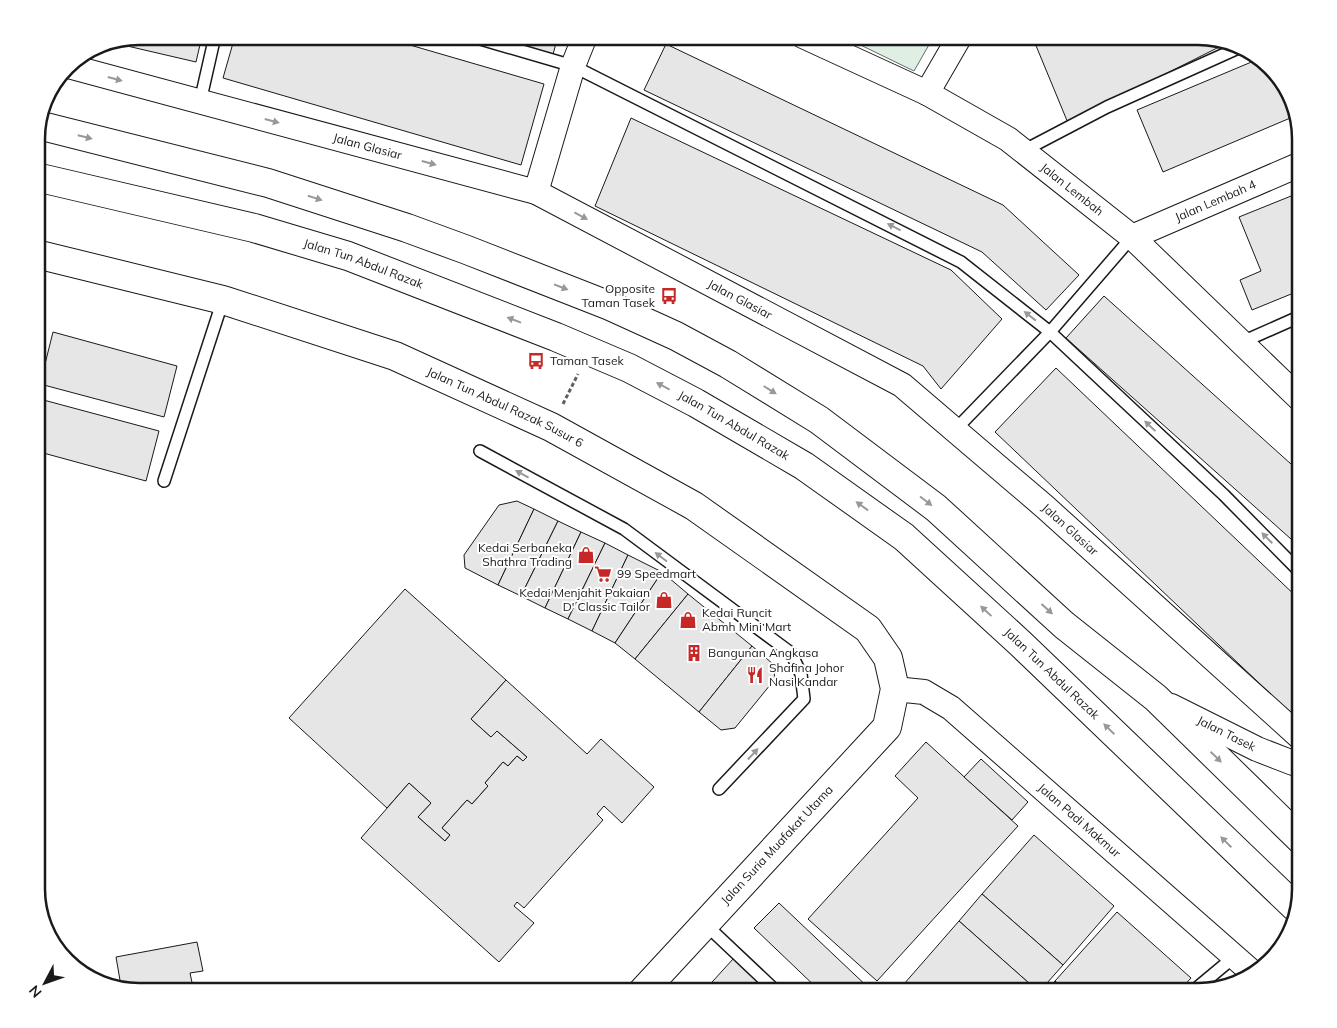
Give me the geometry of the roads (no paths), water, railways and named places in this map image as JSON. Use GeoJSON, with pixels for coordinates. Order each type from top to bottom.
{"type":"FeatureCollection","features":[{"type":"Feature","properties":{"kind":"main road"},"geometry":{"type":"LineString","coordinates":[[46,128],[268,183],[340,205],[467,250],[610,306],[676,336],[728,364],[819,420],[936,508],[1064,625],[1156,698],[1292,831]]}},
{"type":"Feature","properties":{"kind":"main road","name":"Jalan Tun Abdul Razak"},"geometry":{"type":"LineString","coordinates":[[45,179],[254,228],[348,256],[590,351],[629,368],[696,403],[804,466],[904,536],[1028,651],[1291,903]]}},
{"type":"Feature","properties":{"kind":"main road","name":"Jalan Tun Abdul Razak Susur 6"},"geometry":{"type":"LineString","coordinates":[[45,256],[223,300],[395,356],[551,427],[694,506],[868,629],[888,658],[895,689]]}},
{"type":"Feature","properties":{"kind":"main road","name":"Jalan Suria Muafakat Utama"},"geometry":{"type":"LineString","coordinates":[[650,983],[887,727],[895,689]]}},
{"type":"Feature","properties":{"kind":"street"},"geometry":{"type":"LineString","coordinates":[[536,192],[573,66],[581,45]]}},
{"type":"Feature","properties":{"kind":"street","name":"Jalan Lembah"},"geometry":{"type":"LineString","coordinates":[[823,45],[927,93],[1008,139],[1023,150],[1132,237],[1292,392]]}},
{"type":"Feature","properties":{"kind":"street"},"geometry":{"type":"LineString","coordinates":[[927,93],[955,45]]}},
{"type":"Feature","properties":{"kind":"street","name":"Jalan Glasiar"},"geometry":{"type":"LineString","coordinates":[[77,68],[536,192],[902,385],[1045,507],[1292,730]]}},
{"type":"Feature","properties":{"kind":"street","name":"Jalan Lembah 4"},"geometry":{"type":"LineString","coordinates":[[1132,237],[1292,168]]}},
{"type":"Feature","properties":{"kind":"street","name":"Jalan Padi Makmur"},"geometry":{"type":"LineString","coordinates":[[895,689],[924,692],[951,708],[1248,968]]}},
{"type":"Feature","properties":{"kind":"street","name":"Jalan Tasek"},"geometry":{"type":"LineString","coordinates":[[1156,698],[1257,749],[1292,763]]}},
{"type":"Feature","properties":{"kind":"lane"},"geometry":{"type":"LineString","coordinates":[[200,102],[213,45]]}},
{"type":"Feature","properties":{"kind":"lane"},"geometry":{"type":"LineString","coordinates":[[501,45],[573,66],[961,262],[1050,332],[1224,495],[1292,564]]}},
{"type":"Feature","properties":{"kind":"lane"},"geometry":{"type":"LineString","coordinates":[[1023,150],[1107,107],[1231,51]]}},
{"type":"Feature","properties":{"kind":"lane"},"geometry":{"type":"LineString","coordinates":[[955,430],[1050,332],[1132,237]]}},
{"type":"Feature","properties":{"kind":"lane"},"geometry":{"type":"LineString","coordinates":[[164,482],[223,300]]}},
{"type":"Feature","properties":{"kind":"lane"},"geometry":{"type":"LineString","coordinates":[[1240,343],[1292,320]]}},
{"type":"Feature","properties":{"kind":"lane"},"geometry":{"type":"LineString","coordinates":[[480,451],[624,529],[791,653],[802,674],[804,699],[719,789]]}},
{"type":"Feature","properties":{"kind":"lane"},"geometry":{"type":"LineString","coordinates":[[705,924],[767,983]]}},
{"type":"Feature","properties":{"kind":"lane"},"geometry":{"type":"LineString","coordinates":[[1203,983],[1234,957]]}},
{"type":"Feature","properties":{"kind":"place","name":"Opposite Taman Tasek"},"geometry":{"type":"Point","coordinates":[669,296]}},
{"type":"Feature","properties":{"kind":"place","name":"Taman Tasek"},"geometry":{"type":"Point","coordinates":[536,361]}},
{"type":"Feature","properties":{"kind":"place","name":"Kedai Serbaneka Shathra Trading"},"geometry":{"type":"Point","coordinates":[586,555]}},
{"type":"Feature","properties":{"kind":"place","name":"99 Speedmart"},"geometry":{"type":"Point","coordinates":[603,574]}},
{"type":"Feature","properties":{"kind":"place","name":"Kedai Menjahit Pakaian D' Classic Tailor"},"geometry":{"type":"Point","coordinates":[664,600]}},
{"type":"Feature","properties":{"kind":"place","name":"Kedai Runcit Abmh Mini Mart"},"geometry":{"type":"Point","coordinates":[688,620]}},
{"type":"Feature","properties":{"kind":"place","name":"Bangunan Angkasa"},"geometry":{"type":"Point","coordinates":[694,653]}},
{"type":"Feature","properties":{"kind":"place","name":"Shafina Johor Nasi Kandar"},"geometry":{"type":"Point","coordinates":[755,675]}}]}
